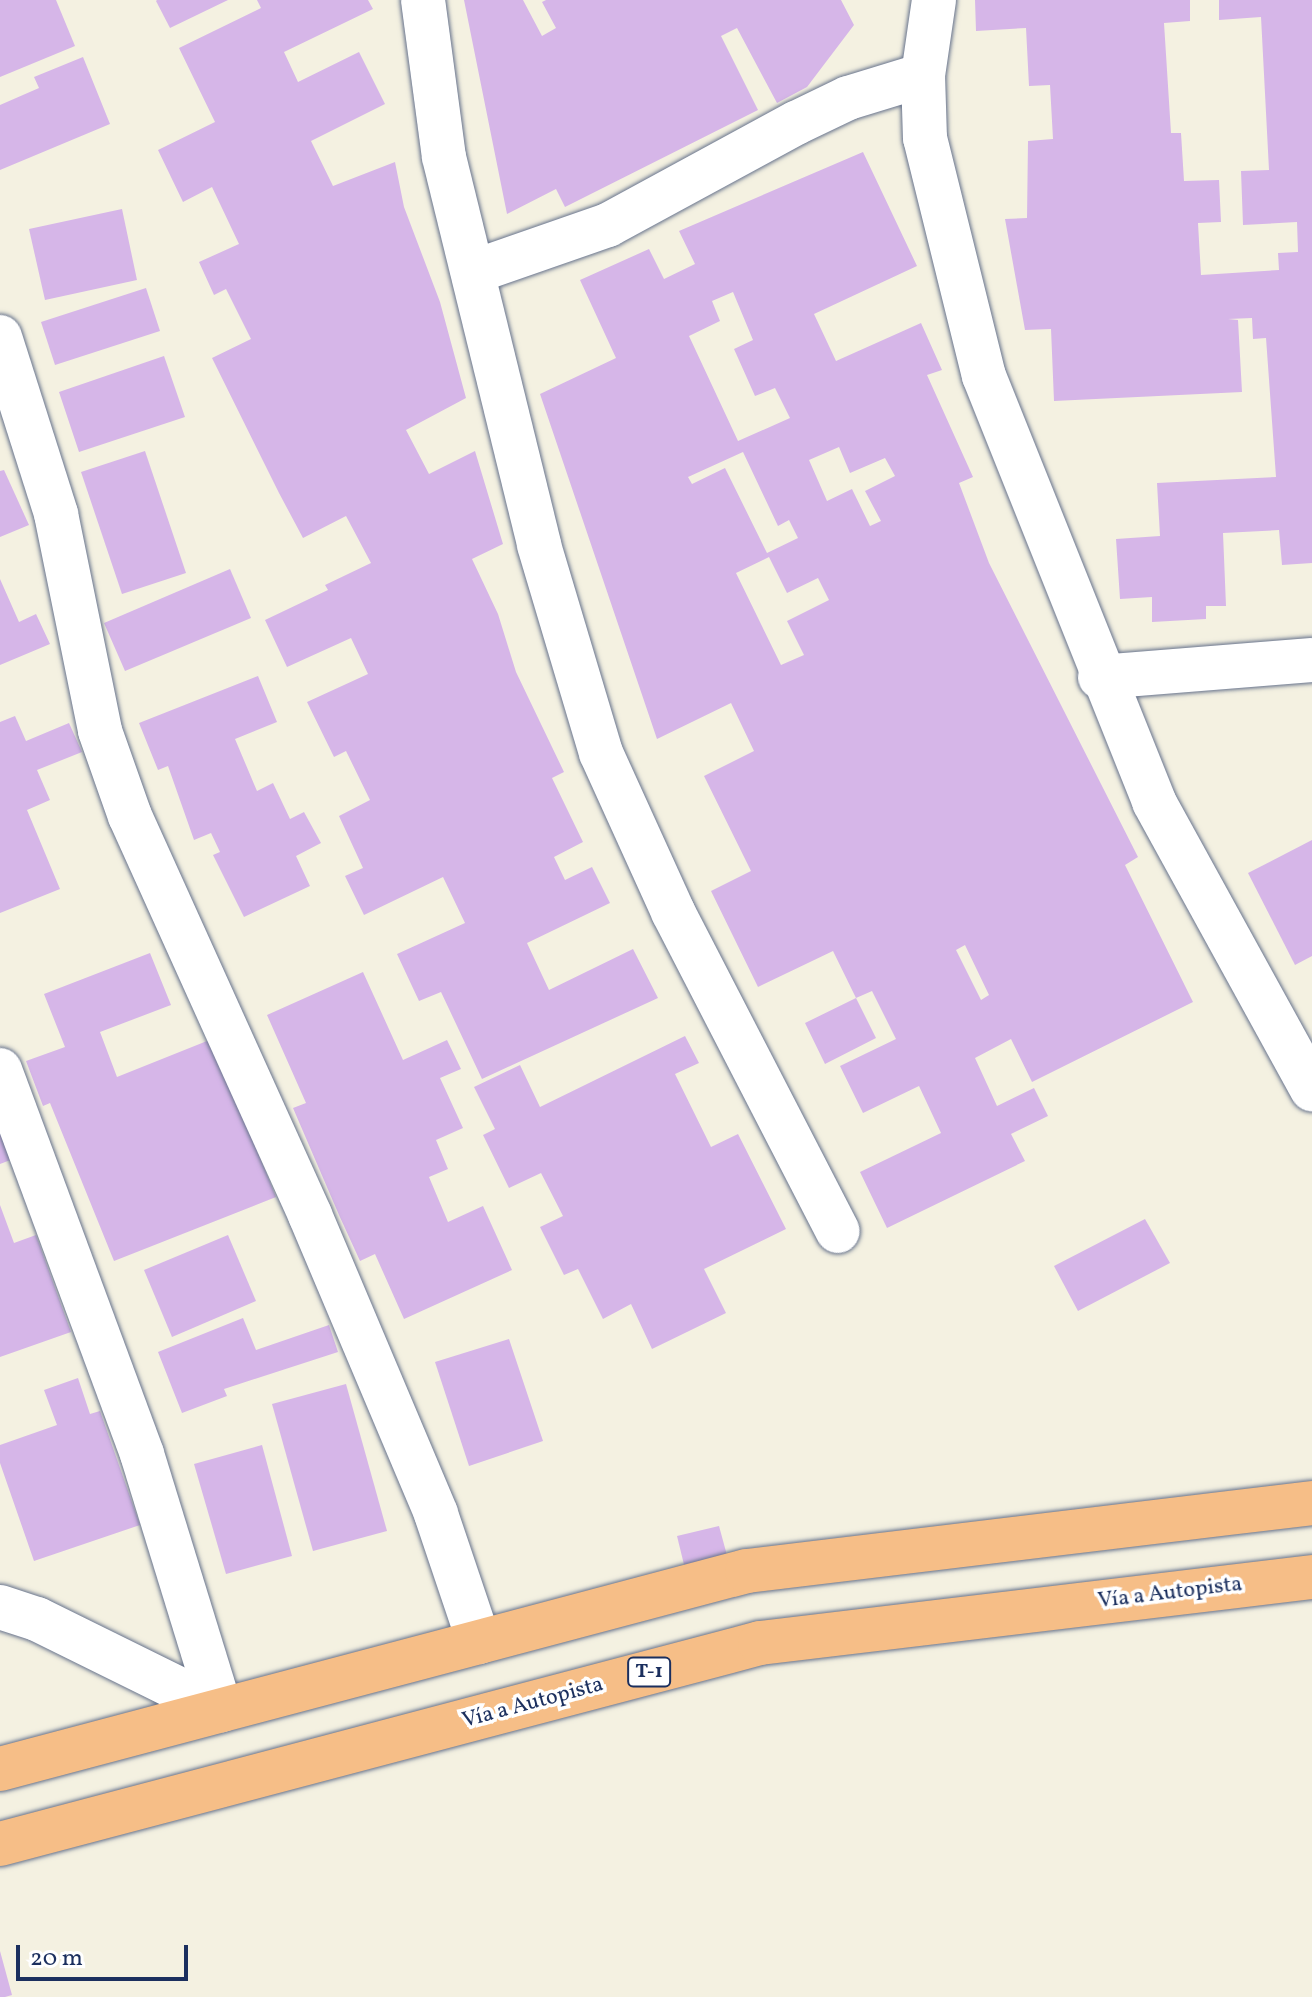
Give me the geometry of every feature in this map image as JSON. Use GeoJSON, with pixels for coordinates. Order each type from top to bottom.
{"type":"FeatureCollection","features":[{"type":"Feature","properties":{"kind":"highway"},"geometry":{"type":"LineString","coordinates":[[0,1769],[747,1571],[1312,1503]]}},
{"type":"Feature","properties":{"kind":"highway","name":"Vía a Autopista"},"geometry":{"type":"LineString","coordinates":[[0,1844],[760,1643],[1312,1577]]}},
{"type":"Feature","properties":{"kind":"street"},"geometry":{"type":"LineString","coordinates":[[423,0],[444,157],[539,545],[601,753],[673,912],[838,1231]]}},
{"type":"Feature","properties":{"kind":"street"},"geometry":{"type":"LineString","coordinates":[[934,0],[923,75],[925,138],[984,376],[1100,677],[1154,802],[1312,1089]]}},
{"type":"Feature","properties":{"kind":"street"},"geometry":{"type":"LineString","coordinates":[[473,272],[608,225],[835,104],[923,75]]}},
{"type":"Feature","properties":{"kind":"street"},"geometry":{"type":"LineString","coordinates":[[0,337],[56,514],[100,731],[130,816],[364,1343],[436,1514],[479,1642]]}},
{"type":"Feature","properties":{"kind":"street"},"geometry":{"type":"LineString","coordinates":[[1100,677],[1312,660]]}},
{"type":"Feature","properties":{"kind":"street"},"geometry":{"type":"LineString","coordinates":[[0,1070],[142,1454],[221,1710]]}},
{"type":"Feature","properties":{"kind":"street"},"geometry":{"type":"LineString","coordinates":[[0,1607],[37,1619],[221,1710]]}},
{"type":"Feature","properties":{"kind":"building"},"geometry":{"type":"Polygon","coordinates":[[[0,0],[56,0],[75,46],[0,77],[0,0]]]}},
{"type":"Feature","properties":{"kind":"building"},"geometry":{"type":"Polygon","coordinates":[[[157,0],[228,0],[170,28],[156,1],[157,0]]]}},
{"type":"Feature","properties":{"kind":"building"},"geometry":{"type":"Polygon","coordinates":[[[257,0],[368,0],[373,9],[284,52],[298,82],[359,52],[385,104],[311,141],[333,186],[395,162],[404,207],[440,302],[466,398],[406,430],[429,474],[475,451],[503,544],[472,559],[498,614],[516,672],[564,772],[552,778],[583,842],[554,857],[565,880],[592,867],[610,903],[527,943],[549,990],[633,949],[658,998],[482,1079],[441,992],[419,1001],[397,954],[465,923],[443,877],[364,915],[345,876],[363,868],[339,816],[370,800],[346,751],[334,757],[307,702],[368,674],[351,638],[287,667],[265,620],[328,590],[325,585],[371,563],[346,516],[303,538],[279,493],[212,358],[251,339],[226,289],[214,295],[199,262],[239,244],[212,187],[183,202],[158,150],[215,122],[179,48],[261,8],[257,0]]]}},
{"type":"Feature","properties":{"kind":"building"},"geometry":{"type":"Polygon","coordinates":[[[464,0],[523,0],[542,36],[556,28],[542,2],[546,0],[841,0],[854,25],[807,87],[777,103],[737,28],[721,36],[758,110],[565,207],[556,189],[507,214],[464,0]]]}},
{"type":"Feature","properties":{"kind":"building"},"geometry":{"type":"Polygon","coordinates":[[[975,0],[1190,0],[1190,21],[1164,23],[1171,133],[1181,133],[1184,181],[1219,180],[1221,222],[1198,223],[1201,275],[1279,270],[1278,253],[1298,252],[1297,222],[1243,225],[1241,171],[1269,170],[1261,17],[1219,20],[1219,0],[1312,0],[1312,563],[1282,565],[1279,530],[1223,533],[1226,606],[1206,606],[1206,619],[1152,622],[1152,597],[1120,599],[1116,539],[1160,536],[1157,483],[1276,477],[1266,338],[1253,339],[1252,318],[1228,319],[1238,320],[1242,392],[1054,401],[1051,329],[1025,330],[1005,219],[1027,218],[1028,141],[1053,139],[1050,85],[1029,86],[1026,28],[976,31],[975,0]]]}},
{"type":"Feature","properties":{"kind":"building"},"geometry":{"type":"Polygon","coordinates":[[[83,57],[110,124],[0,170],[0,105],[39,88],[34,77],[83,57]]]}},
{"type":"Feature","properties":{"kind":"building"},"geometry":{"type":"Polygon","coordinates":[[[863,152],[917,266],[814,314],[836,361],[921,323],[942,370],[927,375],[973,477],[959,483],[989,563],[1138,857],[1125,865],[1193,1002],[1032,1082],[1011,1039],[975,1058],[997,1106],[1034,1088],[1048,1116],[1011,1134],[1025,1161],[887,1228],[860,1172],[941,1133],[919,1086],[863,1113],[840,1066],[896,1039],[872,991],[856,998],[833,951],[758,987],[711,891],[751,871],[704,776],[754,751],[731,703],[657,739],[540,394],[616,358],[580,280],[649,249],[664,279],[695,264],[679,231],[863,152]],[[733,292],[712,301],[720,321],[689,336],[738,441],[790,418],[775,388],[755,396],[734,349],[753,340],[733,292]],[[839,447],[809,460],[827,501],[852,489],[870,526],[881,521],[865,491],[895,476],[885,458],[850,473],[839,447]],[[743,452],[688,477],[692,484],[725,468],[767,553],[798,538],[789,520],[778,526],[743,452]],[[769,557],[736,573],[781,665],[804,655],[787,621],[829,600],[818,578],[787,593],[769,557]],[[965,945],[956,950],[981,1000],[989,995],[965,945]]]}},
{"type":"Feature","properties":{"kind":"building"},"geometry":{"type":"Polygon","coordinates":[[[122,209],[137,280],[45,300],[29,229],[122,209]]]}},
{"type":"Feature","properties":{"kind":"building"},"geometry":{"type":"Polygon","coordinates":[[[146,288],[160,331],[55,365],[41,322],[146,288]]]}},
{"type":"Feature","properties":{"kind":"building"},"geometry":{"type":"Polygon","coordinates":[[[164,356],[185,417],[79,452],[59,392],[164,356]]]}},
{"type":"Feature","properties":{"kind":"building"},"geometry":{"type":"Polygon","coordinates":[[[145,451],[186,573],[122,594],[81,472],[145,451]]]}},
{"type":"Feature","properties":{"kind":"building"},"geometry":{"type":"Polygon","coordinates":[[[4,470],[29,525],[0,537],[0,471],[4,470]]]}},
{"type":"Feature","properties":{"kind":"building"},"geometry":{"type":"Polygon","coordinates":[[[230,569],[251,618],[125,671],[104,623],[230,569]]]}},
{"type":"Feature","properties":{"kind":"building"},"geometry":{"type":"Polygon","coordinates":[[[0,579],[19,622],[36,614],[50,644],[0,665],[0,579]]]}},
{"type":"Feature","properties":{"kind":"building"},"geometry":{"type":"Polygon","coordinates":[[[258,676],[277,722],[235,739],[257,791],[273,783],[290,819],[304,812],[321,843],[296,856],[310,886],[244,917],[213,855],[220,852],[211,833],[194,840],[168,766],[158,770],[139,723],[258,676]]]}},
{"type":"Feature","properties":{"kind":"building"},"geometry":{"type":"Polygon","coordinates":[[[15,716],[26,741],[69,723],[82,752],[37,770],[50,800],[27,810],[60,889],[0,913],[0,722],[15,716]]]}},
{"type":"Feature","properties":{"kind":"building"},"geometry":{"type":"Polygon","coordinates":[[[1312,840],[1312,956],[1295,965],[1248,873],[1312,840]]]}},
{"type":"Feature","properties":{"kind":"building"},"geometry":{"type":"Polygon","coordinates":[[[150,953],[171,1005],[100,1032],[117,1077],[212,1039],[276,1197],[114,1261],[50,1103],[43,1106],[26,1061],[65,1047],[44,994],[150,953]]]}},
{"type":"Feature","properties":{"kind":"building"},"geometry":{"type":"Polygon","coordinates":[[[363,972],[403,1060],[447,1040],[461,1069],[440,1078],[463,1128],[436,1140],[448,1169],[429,1177],[448,1222],[483,1206],[512,1270],[404,1319],[375,1254],[360,1261],[339,1215],[293,1108],[306,1103],[267,1015],[363,972]]]}},
{"type":"Feature","properties":{"kind":"building"},"geometry":{"type":"Polygon","coordinates":[[[856,998],[876,1038],[825,1064],[805,1023],[856,998]]]}},
{"type":"Feature","properties":{"kind":"building"},"geometry":{"type":"Polygon","coordinates":[[[685,1036],[699,1063],[675,1074],[711,1147],[738,1134],[786,1229],[704,1269],[726,1313],[652,1349],[631,1304],[603,1319],[578,1269],[564,1275],[540,1227],[563,1216],[541,1173],[509,1188],[483,1135],[495,1129],[474,1087],[520,1065],[540,1107],[685,1036]]]}},
{"type":"Feature","properties":{"kind":"building"},"geometry":{"type":"Polygon","coordinates":[[[0,1127],[13,1159],[0,1164],[0,1127]]]}},
{"type":"Feature","properties":{"kind":"building"},"geometry":{"type":"Polygon","coordinates":[[[0,1205],[14,1243],[36,1235],[71,1332],[0,1357],[0,1205]]]}},
{"type":"Feature","properties":{"kind":"building"},"geometry":{"type":"Polygon","coordinates":[[[1145,1219],[1170,1263],[1078,1311],[1054,1266],[1145,1219]]]}},
{"type":"Feature","properties":{"kind":"building"},"geometry":{"type":"Polygon","coordinates":[[[228,1235],[256,1301],[172,1337],[144,1270],[228,1235]]]}},
{"type":"Feature","properties":{"kind":"building"},"geometry":{"type":"Polygon","coordinates":[[[243,1318],[256,1350],[329,1325],[338,1352],[224,1389],[227,1396],[182,1413],[158,1352],[243,1318]]]}},
{"type":"Feature","properties":{"kind":"building"},"geometry":{"type":"Polygon","coordinates":[[[509,1339],[543,1441],[469,1466],[435,1362],[509,1339]]]}},
{"type":"Feature","properties":{"kind":"building"},"geometry":{"type":"Polygon","coordinates":[[[78,1378],[90,1414],[100,1411],[140,1525],[34,1561],[0,1463],[0,1445],[57,1425],[44,1390],[78,1378]]]}},
{"type":"Feature","properties":{"kind":"building"},"geometry":{"type":"Polygon","coordinates":[[[346,1384],[387,1531],[313,1551],[272,1404],[346,1384]]]}},
{"type":"Feature","properties":{"kind":"building"},"geometry":{"type":"Polygon","coordinates":[[[262,1445],[292,1556],[226,1574],[194,1464],[262,1445]]]}},
{"type":"Feature","properties":{"kind":"building"},"geometry":{"type":"Polygon","coordinates":[[[719,1526],[731,1570],[688,1581],[677,1536],[719,1526]]]}},
{"type":"Feature","properties":{"kind":"building"},"geometry":{"type":"Polygon","coordinates":[[[0,1951],[12,1995],[5,1997],[0,1997],[0,1951]]]}}]}
